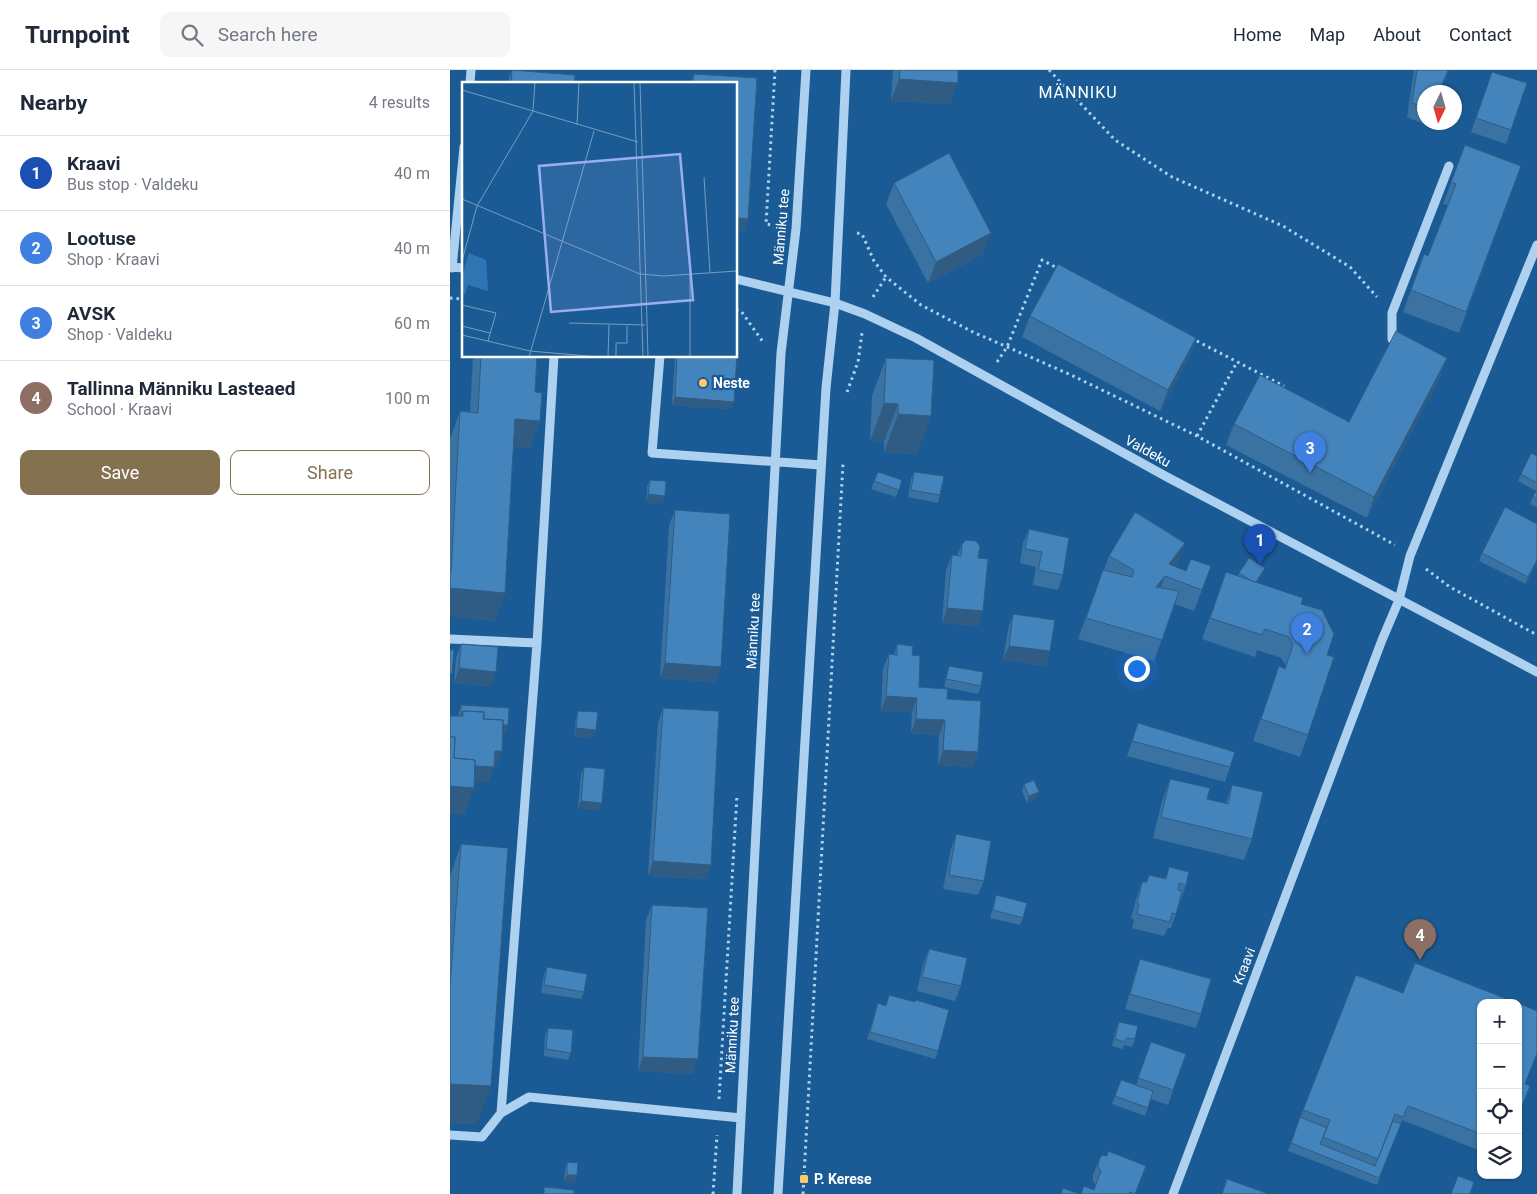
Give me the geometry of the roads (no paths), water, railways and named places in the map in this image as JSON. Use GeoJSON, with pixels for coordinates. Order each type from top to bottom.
{"type":"FeatureCollection","features":[{"type":"Feature","properties":{"kind":"street","name":"Männiku tee"},"geometry":{"type":"LineString","coordinates":[[738,1194],[781,353],[796,229],[806,70]]}},
{"type":"Feature","properties":{"kind":"street"},"geometry":{"type":"LineString","coordinates":[[778,1194],[821,465],[826,388],[835,303],[846,70]]}},
{"type":"Feature","properties":{"kind":"street"},"geometry":{"type":"LineString","coordinates":[[451,268],[462,166]]}},
{"type":"Feature","properties":{"kind":"street"},"geometry":{"type":"LineString","coordinates":[[1392,339],[1392,313],[1449,166]]}},
{"type":"Feature","properties":{"kind":"street","name":"Kraavi"},"geometry":{"type":"LineString","coordinates":[[1173,1194],[1371,668],[1399,600],[1410,556],[1537,245]]}},
{"type":"Feature","properties":{"kind":"street","name":"Valdeku"},"geometry":{"type":"LineString","coordinates":[[738,279],[835,303],[865,314],[916,338],[1167,477],[1537,672]]}},
{"type":"Feature","properties":{"kind":"street"},"geometry":{"type":"LineString","coordinates":[[501,1113],[536,643],[554,358]]}},
{"type":"Feature","properties":{"kind":"street"},"geometry":{"type":"LineString","coordinates":[[660,358],[652,453],[821,465]]}},
{"type":"Feature","properties":{"kind":"street"},"geometry":{"type":"LineString","coordinates":[[450,639],[536,643]]}},
{"type":"Feature","properties":{"kind":"street"},"geometry":{"type":"LineString","coordinates":[[450,1135],[482,1137],[501,1113],[529,1098],[741,1118]]}},
{"type":"Feature","properties":{"kind":"place","name":"Neste"},"geometry":{"type":"Point","coordinates":[703,383]}},
{"type":"Feature","properties":{"kind":"place","name":"AVSK"},"geometry":{"type":"Point","coordinates":[1310,473]}},
{"type":"Feature","properties":{"kind":"place","name":"Kraavi"},"geometry":{"type":"Point","coordinates":[1260,565]}},
{"type":"Feature","properties":{"kind":"place","name":"Lootuse"},"geometry":{"type":"Point","coordinates":[1307,654]}},
{"type":"Feature","properties":{"kind":"place","name":"Tallinna Männiku Lasteaed"},"geometry":{"type":"Point","coordinates":[1420,960]}},
{"type":"Feature","properties":{"kind":"place","name":"P. Kerese"},"geometry":{"type":"Point","coordinates":[804,1179]}},
{"type":"Feature","properties":{"kind":"district","name":"MÄNNIKU"},"geometry":{"type":"Point","coordinates":[1078,92]}}]}
